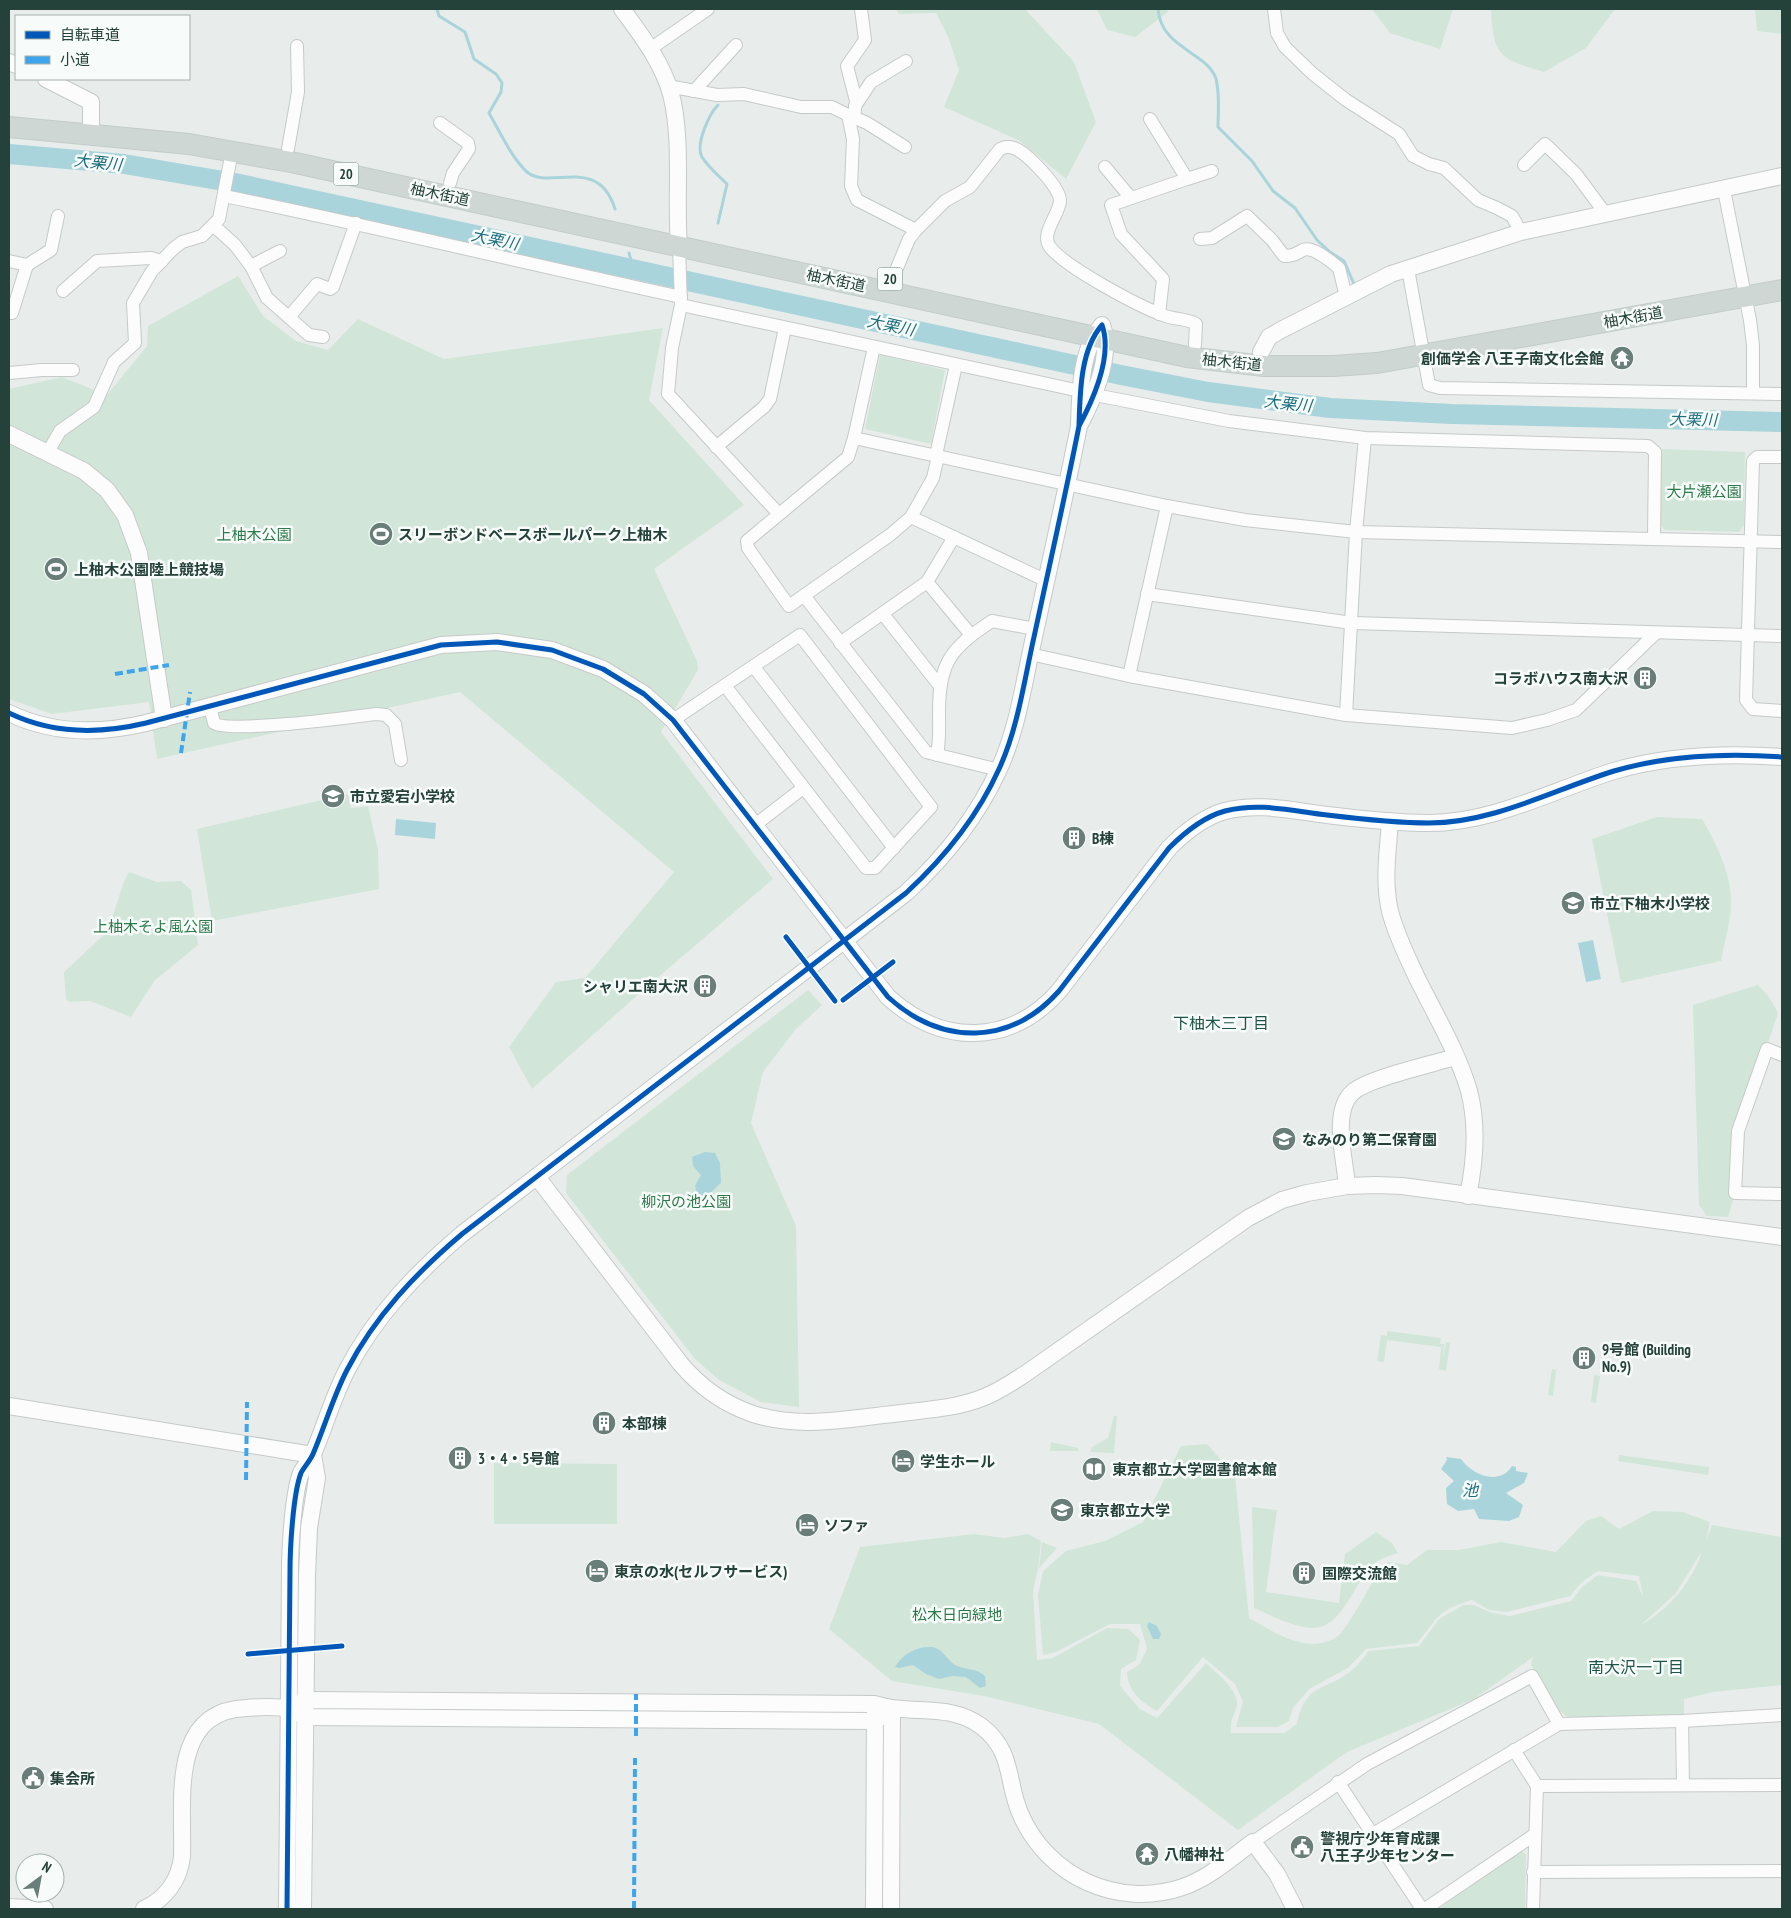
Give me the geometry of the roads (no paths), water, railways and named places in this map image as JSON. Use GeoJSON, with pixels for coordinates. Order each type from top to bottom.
{"type":"FeatureCollection","features":[{"type":"Feature","properties":{"kind":"main road","name":"柚木街道"},"geometry":{"type":"LineString","coordinates":[[9,114],[92,128],[230,160],[300,164],[679,247],[1100,334],[1261,352],[1337,353],[1423,350],[1744,290],[1782,278]]}},
{"type":"Feature","properties":{"kind":"main road","name":"柚木街道"},"geometry":{"type":"LineString","coordinates":[[9,126],[201,134],[288,148],[450,184],[679,247],[892,280],[1187,357],[1264,366],[1333,366],[1391,362],[1423,350]]}},
{"type":"Feature","properties":{"kind":"main road","name":"柚木街道"},"geometry":{"type":"LineString","coordinates":[[1744,290],[1782,290]]}},
{"type":"Feature","properties":{"kind":"street"},"geometry":{"type":"LineString","coordinates":[[622,9],[650,49],[668,86],[676,127],[681,298],[672,348],[668,394],[778,513]]}},
{"type":"Feature","properties":{"kind":"street"},"geometry":{"type":"LineString","coordinates":[[650,49],[708,9]]}},
{"type":"Feature","properties":{"kind":"street"},"geometry":{"type":"LineString","coordinates":[[861,9],[865,40],[847,66],[853,139],[851,186],[858,200],[916,230]]}},
{"type":"Feature","properties":{"kind":"street"},"geometry":{"type":"LineString","coordinates":[[1274,9],[1277,33],[1285,47],[1313,74],[1346,100],[1399,134],[1413,156],[1429,164],[1444,168],[1478,200],[1512,216],[1521,232]]}},
{"type":"Feature","properties":{"kind":"street"},"geometry":{"type":"LineString","coordinates":[[694,91],[736,44]]}},
{"type":"Feature","properties":{"kind":"street"},"geometry":{"type":"LineString","coordinates":[[288,148],[300,75],[297,46]]}},
{"type":"Feature","properties":{"kind":"street"},"geometry":{"type":"LineString","coordinates":[[852,113],[871,82],[906,61]]}},
{"type":"Feature","properties":{"kind":"street"},"geometry":{"type":"LineString","coordinates":[[48,80],[89,99],[93,104],[92,128]]}},
{"type":"Feature","properties":{"kind":"street"},"geometry":{"type":"LineString","coordinates":[[668,86],[717,95],[744,94],[801,107],[832,108],[852,113],[905,146]]}},
{"type":"Feature","properties":{"kind":"street"},"geometry":{"type":"LineString","coordinates":[[1150,119],[1187,179]]}},
{"type":"Feature","properties":{"kind":"street"},"geometry":{"type":"LineString","coordinates":[[440,122],[468,143],[469,149],[453,173],[450,184]]}},
{"type":"Feature","properties":{"kind":"street"},"geometry":{"type":"LineString","coordinates":[[1524,165],[1545,144],[1576,174],[1605,213]]}},
{"type":"Feature","properties":{"kind":"street"},"geometry":{"type":"LineString","coordinates":[[892,280],[909,239],[916,230],[945,201],[970,187],[1000,149],[1006,146],[1016,148],[1033,162],[1056,188],[1061,199],[1058,211],[1047,235],[1048,245],[1056,254],[1110,289],[1159,314],[1196,324],[1195,344]]}},
{"type":"Feature","properties":{"kind":"street"},"geometry":{"type":"LineString","coordinates":[[48,452],[60,431],[94,407],[114,362],[135,343],[133,303],[152,271],[182,242],[202,236],[219,220],[230,160]]}},
{"type":"Feature","properties":{"kind":"street"},"geometry":{"type":"LineString","coordinates":[[1105,167],[1132,198]]}},
{"type":"Feature","properties":{"kind":"street"},"geometry":{"type":"LineString","coordinates":[[1159,314],[1164,279],[1121,234],[1111,205],[1212,171]]}},
{"type":"Feature","properties":{"kind":"street"},"geometry":{"type":"LineString","coordinates":[[1261,352],[1269,337],[1390,274],[1521,232],[1605,213],[1724,190],[1782,176]]}},
{"type":"Feature","properties":{"kind":"street"},"geometry":{"type":"LineString","coordinates":[[1724,190],[1754,345],[1753,393]]}},
{"type":"Feature","properties":{"kind":"street"},"geometry":{"type":"LineString","coordinates":[[224,194],[681,298],[785,328],[956,364],[1089,388],[1229,421],[1365,438],[1648,446],[1655,452],[1654,538]]}},
{"type":"Feature","properties":{"kind":"street"},"geometry":{"type":"LineString","coordinates":[[12,314],[27,265],[50,250],[58,216]]}},
{"type":"Feature","properties":{"kind":"street"},"geometry":{"type":"LineString","coordinates":[[1200,239],[1212,238],[1247,216],[1272,240],[1284,256],[1294,256],[1304,250],[1313,251],[1339,268],[1346,297]]}},
{"type":"Feature","properties":{"kind":"street"},"geometry":{"type":"LineString","coordinates":[[289,317],[317,284],[330,289],[333,288],[356,223]]}},
{"type":"Feature","properties":{"kind":"street"},"geometry":{"type":"LineString","coordinates":[[214,226],[236,245],[251,266],[262,292],[309,335],[323,337]]}},
{"type":"Feature","properties":{"kind":"street"},"geometry":{"type":"LineString","coordinates":[[251,266],[280,251]]}},
{"type":"Feature","properties":{"kind":"street"},"geometry":{"type":"LineString","coordinates":[[64,291],[97,261],[151,258],[162,261]]}},
{"type":"Feature","properties":{"kind":"street"},"geometry":{"type":"LineString","coordinates":[[9,261],[27,265]]}},
{"type":"Feature","properties":{"kind":"street"},"geometry":{"type":"LineString","coordinates":[[1408,269],[1429,385],[1440,388],[1782,394]]}},
{"type":"Feature","properties":{"kind":"street"},"geometry":{"type":"LineString","coordinates":[[716,447],[764,407],[770,399],[785,328]]}},
{"type":"Feature","properties":{"kind":"street"},"geometry":{"type":"LineString","coordinates":[[287,1909],[290,1552],[301,1474],[312,1455],[329,1407],[347,1369],[369,1333],[399,1294],[428,1263],[462,1234],[906,893],[942,858],[972,820],[999,770],[1015,719],[1100,334]]}},
{"type":"Feature","properties":{"kind":"street"},"geometry":{"type":"LineString","coordinates":[[874,347],[848,457],[748,538],[747,545],[789,606],[805,597],[912,517],[932,478],[956,364]]}},
{"type":"Feature","properties":{"kind":"street"},"geometry":{"type":"LineString","coordinates":[[9,373],[73,370]]}},
{"type":"Feature","properties":{"kind":"street"},"geometry":{"type":"LineString","coordinates":[[9,434],[76,466],[100,483],[118,504],[130,526],[138,553],[164,719]]}},
{"type":"Feature","properties":{"kind":"street"},"geometry":{"type":"LineString","coordinates":[[854,438],[1167,506],[1245,520],[1356,532],[1782,542]]}},
{"type":"Feature","properties":{"kind":"street"},"geometry":{"type":"LineString","coordinates":[[1346,715],[1356,532],[1365,438]]}},
{"type":"Feature","properties":{"kind":"street"},"geometry":{"type":"LineString","coordinates":[[1782,457],[1757,457],[1752,461],[1746,700],[1754,709],[1782,711]]}},
{"type":"Feature","properties":{"kind":"street"},"geometry":{"type":"LineString","coordinates":[[1129,676],[1167,506]]}},
{"type":"Feature","properties":{"kind":"street"},"geometry":{"type":"LineString","coordinates":[[912,517],[1046,581]]}},
{"type":"Feature","properties":{"kind":"street"},"geometry":{"type":"LineString","coordinates":[[840,643],[927,582],[954,537]]}},
{"type":"Feature","properties":{"kind":"street"},"geometry":{"type":"LineString","coordinates":[[927,582],[971,635]]}},
{"type":"Feature","properties":{"kind":"street"},"geometry":{"type":"LineString","coordinates":[[1147,594],[1352,623],[1782,636]]}},
{"type":"Feature","properties":{"kind":"street"},"geometry":{"type":"LineString","coordinates":[[805,597],[926,752],[999,770]]}},
{"type":"Feature","properties":{"kind":"street"},"geometry":{"type":"LineString","coordinates":[[883,614],[939,685]]}},
{"type":"Feature","properties":{"kind":"street"},"geometry":{"type":"LineString","coordinates":[[936,755],[939,745],[939,685],[957,647],[992,621],[1035,629]]}},
{"type":"Feature","properties":{"kind":"street"},"geometry":{"type":"LineString","coordinates":[[1030,654],[1129,676],[1346,715],[1512,728],[1547,720],[1576,710],[1656,633]]}},
{"type":"Feature","properties":{"kind":"street"},"geometry":{"type":"LineString","coordinates":[[674,720],[800,635],[931,807],[875,868],[866,868],[726,686]]}},
{"type":"Feature","properties":{"kind":"street"},"geometry":{"type":"LineString","coordinates":[[9,713],[32,722],[76,730],[114,730],[164,719],[417,651],[461,643],[497,642],[538,646],[584,660],[626,682],[674,720],[882,991],[910,1016],[931,1026],[953,1032],[975,1033],[1000,1030],[1030,1017],[1052,999],[1169,848],[1190,828],[1211,816],[1233,810],[1258,807],[1390,821],[1429,823],[1472,819],[1613,772],[1667,759],[1728,754],[1782,757]]}},
{"type":"Feature","properties":{"kind":"street"},"geometry":{"type":"LineString","coordinates":[[754,667],[894,848]]}},
{"type":"Feature","properties":{"kind":"street"},"geometry":{"type":"LineString","coordinates":[[210,707],[214,723],[224,727],[386,714],[395,724],[401,760]]}},
{"type":"Feature","properties":{"kind":"street"},"geometry":{"type":"LineString","coordinates":[[755,825],[804,788]]}},
{"type":"Feature","properties":{"kind":"street"},"geometry":{"type":"LineString","coordinates":[[1390,821],[1387,869],[1390,911],[1402,946],[1455,1057],[1469,1091],[1474,1115],[1472,1178],[1468,1196]]}},
{"type":"Feature","properties":{"kind":"street"},"geometry":{"type":"LineString","coordinates":[[1782,1055],[1767,1049],[1738,1131],[1735,1193],[1782,1194]]}},
{"type":"Feature","properties":{"kind":"street"},"geometry":{"type":"LineString","coordinates":[[1347,1186],[1341,1123],[1343,1110],[1349,1096],[1354,1091],[1378,1080],[1455,1057]]}},
{"type":"Feature","properties":{"kind":"street"},"geometry":{"type":"LineString","coordinates":[[537,1177],[680,1362],[701,1385],[732,1405],[754,1414],[793,1422],[824,1422],[958,1405],[995,1392],[1025,1374],[1248,1218],[1282,1200],[1328,1188],[1402,1186],[1782,1237]]}},
{"type":"Feature","properties":{"kind":"street"},"geometry":{"type":"LineString","coordinates":[[9,1406],[312,1455]]}},
{"type":"Feature","properties":{"kind":"street"},"geometry":{"type":"LineString","coordinates":[[303,1909],[309,1538],[317,1478],[312,1455]]}},
{"type":"Feature","properties":{"kind":"street"},"geometry":{"type":"LineString","coordinates":[[144,1909],[164,1896],[175,1881],[180,1869],[182,1857],[184,1761],[197,1732],[212,1718],[229,1710],[289,1708],[306,1700],[875,1704],[892,1709],[950,1711],[980,1726],[1004,1751],[1021,1814],[1035,1840],[1046,1854],[1062,1868],[1096,1887],[1112,1892],[1132,1894],[1149,1894],[1183,1887],[1208,1875],[1338,1782],[1367,1764],[1532,1676],[1559,1724]]}},
{"type":"Feature","properties":{"kind":"street"},"geometry":{"type":"LineString","coordinates":[[874,1909],[875,1704]]}},
{"type":"Feature","properties":{"kind":"street"},"geometry":{"type":"LineString","coordinates":[[289,1708],[306,1717],[875,1720],[892,1709]]}},
{"type":"Feature","properties":{"kind":"street"},"geometry":{"type":"LineString","coordinates":[[891,1909],[892,1709]]}},
{"type":"Feature","properties":{"kind":"street"},"geometry":{"type":"LineString","coordinates":[[1373,1834],[1559,1724],[1682,1721],[1782,1715]]}},
{"type":"Feature","properties":{"kind":"street"},"geometry":{"type":"LineString","coordinates":[[1682,1721],[1683,1785]]}},
{"type":"Feature","properties":{"kind":"street"},"geometry":{"type":"LineString","coordinates":[[1514,1750],[1537,1786],[1533,1909]]}},
{"type":"Feature","properties":{"kind":"street"},"geometry":{"type":"LineString","coordinates":[[1338,1782],[1424,1909],[1534,1835]]}},
{"type":"Feature","properties":{"kind":"street"},"geometry":{"type":"LineString","coordinates":[[1537,1786],[1782,1785]]}},
{"type":"Feature","properties":{"kind":"street"},"geometry":{"type":"LineString","coordinates":[[1253,1842],[1278,1874],[1295,1909]]}},
{"type":"Feature","properties":{"kind":"street"},"geometry":{"type":"LineString","coordinates":[[1533,1872],[1782,1870]]}},
{"type":"Feature","properties":{"kind":"street"},"geometry":{"type":"LineString","coordinates":[[9,1906],[45,1909]]}},
{"type":"Feature","properties":{"kind":"water"},"geometry":{"type":"Polygon","coordinates":[[[396,819],[436,823],[435,839],[395,835],[396,819]]]}},
{"type":"Feature","properties":{"kind":"water"},"geometry":{"type":"Polygon","coordinates":[[[1593,940],[1601,979],[1586,982],[1578,943],[1593,940]]]}},
{"type":"Feature","properties":{"kind":"water"},"geometry":{"type":"Polygon","coordinates":[[[705,1152],[715,1153],[720,1163],[721,1183],[699,1203],[695,1186],[701,1175],[693,1166],[692,1157],[705,1152]]]}},
{"type":"Feature","properties":{"kind":"water","name":"池"},"geometry":{"type":"Polygon","coordinates":[[[1446,1457],[1461,1459],[1471,1469],[1485,1476],[1500,1476],[1512,1466],[1516,1467],[1516,1471],[1528,1473],[1524,1483],[1506,1493],[1523,1505],[1519,1517],[1509,1521],[1479,1519],[1474,1509],[1458,1511],[1447,1504],[1446,1488],[1454,1481],[1441,1469],[1447,1460],[1446,1457]]]}},
{"type":"Feature","properties":{"kind":"water"},"geometry":{"type":"Polygon","coordinates":[[[1149,1622],[1157,1626],[1161,1634],[1159,1639],[1153,1639],[1147,1626],[1149,1622]]]}},
{"type":"Feature","properties":{"kind":"water"},"geometry":{"type":"Polygon","coordinates":[[[933,1647],[940,1650],[955,1665],[982,1673],[985,1676],[986,1686],[980,1688],[966,1677],[952,1676],[939,1679],[926,1674],[913,1665],[895,1667],[911,1651],[933,1647]]]}},
{"type":"Feature","properties":{"kind":"waterway"},"geometry":{"type":"LineString","coordinates":[[437,9],[439,16],[465,32],[474,59],[496,74],[502,83],[501,92],[489,113],[521,166],[536,177],[585,178],[597,183],[607,192],[615,209]]}},
{"type":"Feature","properties":{"kind":"waterway"},"geometry":{"type":"LineString","coordinates":[[1158,9],[1161,22],[1167,33],[1176,42],[1204,62],[1216,79],[1218,127],[1252,161],[1273,191],[1295,208],[1317,240],[1344,261],[1354,284]]}},
{"type":"Feature","properties":{"kind":"waterway"},"geometry":{"type":"LineString","coordinates":[[718,105],[707,122],[700,145],[700,152],[704,161],[727,184],[718,223]]}},
{"type":"Feature","properties":{"kind":"waterway","name":"大栗川"},"geometry":{"type":"LineString","coordinates":[[9,154],[124,164],[235,183],[1121,375],[1208,392],[1330,408],[1452,414],[1782,422]]}},
{"type":"Feature","properties":{"kind":"waterway"},"geometry":{"type":"LineString","coordinates":[[629,253],[633,268]]}},
{"type":"Feature","properties":{"kind":"waterway","name":"大栗川"},"geometry":{"type":"LineString","coordinates":[[706,284],[707,280]]}},
{"type":"Feature","properties":{"kind":"place","name":"創価学会 八王子南文化会館"},"geometry":{"type":"Point","coordinates":[1622,358]}},
{"type":"Feature","properties":{"kind":"place","name":"スリーボンドベースボールパーク上柚木"},"geometry":{"type":"Point","coordinates":[381,534]}},
{"type":"Feature","properties":{"kind":"place","name":"上柚木公園陸上競技場"},"geometry":{"type":"Point","coordinates":[56,569]}},
{"type":"Feature","properties":{"kind":"place","name":"コラボハウス南大沢"},"geometry":{"type":"Point","coordinates":[1645,678]}},
{"type":"Feature","properties":{"kind":"place","name":"市立愛宕小学校"},"geometry":{"type":"Point","coordinates":[333,796]}},
{"type":"Feature","properties":{"kind":"place","name":"B棟"},"geometry":{"type":"Point","coordinates":[1074,838]}},
{"type":"Feature","properties":{"kind":"place","name":"市立下柚木小学校"},"geometry":{"type":"Point","coordinates":[1573,903]}},
{"type":"Feature","properties":{"kind":"place","name":"シャリエ南大沢"},"geometry":{"type":"Point","coordinates":[705,986]}},
{"type":"Feature","properties":{"kind":"place","name":"なみのり第二保育園"},"geometry":{"type":"Point","coordinates":[1284,1139]}},
{"type":"Feature","properties":{"kind":"place","name":"9号館 (Building No.9)"},"geometry":{"type":"Point","coordinates":[1584,1358]}},
{"type":"Feature","properties":{"kind":"place","name":"本部棟"},"geometry":{"type":"Point","coordinates":[604,1423]}},
{"type":"Feature","properties":{"kind":"place","name":"3・4・5号館"},"geometry":{"type":"Point","coordinates":[460,1458]}},
{"type":"Feature","properties":{"kind":"place","name":"学生ホール"},"geometry":{"type":"Point","coordinates":[903,1461]}},
{"type":"Feature","properties":{"kind":"place","name":"東京都立大学図書館本館"},"geometry":{"type":"Point","coordinates":[1094,1469]}},
{"type":"Feature","properties":{"kind":"place","name":"東京都立大学"},"geometry":{"type":"Point","coordinates":[1062,1510]}},
{"type":"Feature","properties":{"kind":"place","name":"ソファ"},"geometry":{"type":"Point","coordinates":[807,1525]}},
{"type":"Feature","properties":{"kind":"place","name":"東京の水(セルフサービス)"},"geometry":{"type":"Point","coordinates":[597,1571]}},
{"type":"Feature","properties":{"kind":"place","name":"国際交流館"},"geometry":{"type":"Point","coordinates":[1304,1573]}},
{"type":"Feature","properties":{"kind":"place","name":"集会所"},"geometry":{"type":"Point","coordinates":[33,1778]}},
{"type":"Feature","properties":{"kind":"place","name":"警視庁少年育成課 八王子少年センター"},"geometry":{"type":"Point","coordinates":[1302,1847]}},
{"type":"Feature","properties":{"kind":"place","name":"八幡神社"},"geometry":{"type":"Point","coordinates":[1147,1854]}},
{"type":"Feature","properties":{"kind":"district","name":"下柚木三丁目"},"geometry":{"type":"Point","coordinates":[1221,1023]}},
{"type":"Feature","properties":{"kind":"district","name":"南大沢一丁目"},"geometry":{"type":"Point","coordinates":[1636,1667]}},
{"type":"Feature","properties":{"kind":"park label","name":"大片瀬公園"},"geometry":{"type":"Point","coordinates":[1704,491]}},
{"type":"Feature","properties":{"kind":"park label","name":"上柚木公園"},"geometry":{"type":"Point","coordinates":[254,534]}},
{"type":"Feature","properties":{"kind":"park label","name":"上柚木そよ風公園"},"geometry":{"type":"Point","coordinates":[153,926]}},
{"type":"Feature","properties":{"kind":"park label","name":"柳沢の池公園"},"geometry":{"type":"Point","coordinates":[686,1201]}},
{"type":"Feature","properties":{"kind":"park label","name":"松木日向緑地"},"geometry":{"type":"Point","coordinates":[957,1614]}}]}
